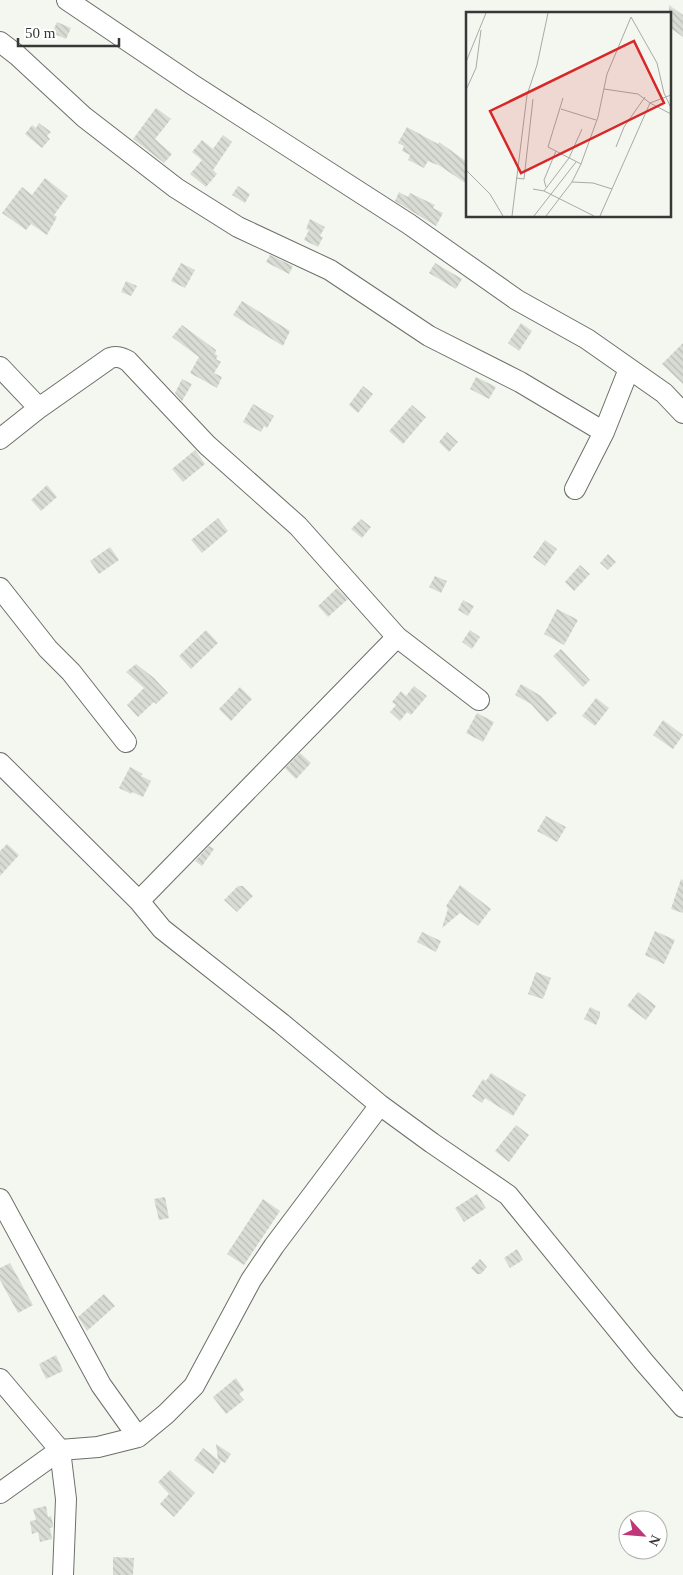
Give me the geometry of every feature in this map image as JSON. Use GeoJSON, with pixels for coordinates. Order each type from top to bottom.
{"type":"FeatureCollection","features":[{"type":"Feature","properties":{"kind":"street"},"geometry":{"type":"LineString","coordinates":[[67,0],[193,85],[409,224],[517,300],[588,339],[664,394],[683,413]]}},
{"type":"Feature","properties":{"kind":"street"},"geometry":{"type":"LineString","coordinates":[[0,42],[17,55],[84,117],[176,188],[238,227],[330,270],[429,336],[520,382],[604,432]]}},
{"type":"Feature","properties":{"kind":"street"},"geometry":{"type":"LineString","coordinates":[[0,439],[39,408],[110,358],[117,356],[128,361],[207,445],[298,526],[397,637],[479,700]]}},
{"type":"Feature","properties":{"kind":"street"},"geometry":{"type":"LineString","coordinates":[[0,367],[39,408]]}},
{"type":"Feature","properties":{"kind":"street"},"geometry":{"type":"LineString","coordinates":[[575,489],[604,432],[629,369]]}},
{"type":"Feature","properties":{"kind":"street"},"geometry":{"type":"LineString","coordinates":[[0,588],[48,649],[71,672],[126,742]]}},
{"type":"Feature","properties":{"kind":"street"},"geometry":{"type":"LineString","coordinates":[[139,901],[397,637]]}},
{"type":"Feature","properties":{"kind":"street"},"geometry":{"type":"LineString","coordinates":[[0,763],[139,901],[162,929],[281,1023],[380,1105],[508,1195],[683,1407]]}},
{"type":"Feature","properties":{"kind":"street"},"geometry":{"type":"LineString","coordinates":[[0,1493],[60,1450],[98,1447],[138,1437],[166,1414],[194,1386],[251,1280],[274,1246],[380,1105]]}},
{"type":"Feature","properties":{"kind":"street"},"geometry":{"type":"LineString","coordinates":[[0,1199],[101,1385],[138,1437]]}},
{"type":"Feature","properties":{"kind":"street"},"geometry":{"type":"LineString","coordinates":[[0,1379],[60,1450],[66,1499],[63,1575]]}},
{"type":"Feature","properties":{"kind":"building"},"geometry":{"type":"Polygon","coordinates":[[[669,5],[683,15],[683,37],[670,28],[669,5]]]}},
{"type":"Feature","properties":{"kind":"building"},"geometry":{"type":"Polygon","coordinates":[[[57,22],[71,28],[66,39],[52,33],[57,22]]]}},
{"type":"Feature","properties":{"kind":"building"},"geometry":{"type":"Polygon","coordinates":[[[156,108],[171,119],[155,139],[172,154],[164,163],[133,139],[156,108]]]}},
{"type":"Feature","properties":{"kind":"building"},"geometry":{"type":"Polygon","coordinates":[[[39,123],[51,132],[47,136],[50,139],[42,148],[25,134],[32,125],[36,128],[39,123]]]}},
{"type":"Feature","properties":{"kind":"building"},"geometry":{"type":"Polygon","coordinates":[[[407,127],[438,144],[439,142],[466,161],[466,183],[437,164],[428,161],[424,168],[408,160],[410,155],[402,151],[404,146],[398,143],[407,127]]]}},
{"type":"Feature","properties":{"kind":"building"},"geometry":{"type":"Polygon","coordinates":[[[223,135],[232,142],[213,170],[217,174],[206,187],[190,174],[202,160],[192,152],[202,140],[213,149],[223,135]]]}},
{"type":"Feature","properties":{"kind":"building"},"geometry":{"type":"Polygon","coordinates":[[[45,178],[68,196],[54,215],[57,217],[47,235],[31,224],[26,230],[2,213],[22,187],[32,195],[45,178]]]}},
{"type":"Feature","properties":{"kind":"building"},"geometry":{"type":"Polygon","coordinates":[[[238,186],[250,194],[245,203],[232,195],[238,186]]]}},
{"type":"Feature","properties":{"kind":"building"},"geometry":{"type":"Polygon","coordinates":[[[399,192],[408,197],[410,193],[435,205],[433,208],[443,213],[436,226],[395,201],[399,192]]]}},
{"type":"Feature","properties":{"kind":"building"},"geometry":{"type":"Polygon","coordinates":[[[310,219],[325,227],[320,236],[323,237],[318,247],[304,240],[309,230],[306,229],[310,219]]]}},
{"type":"Feature","properties":{"kind":"building"},"geometry":{"type":"Polygon","coordinates":[[[270,255],[293,266],[289,274],[266,262],[270,255]]]}},
{"type":"Feature","properties":{"kind":"building"},"geometry":{"type":"Polygon","coordinates":[[[181,263],[195,270],[185,288],[171,281],[181,263]]]}},
{"type":"Feature","properties":{"kind":"building"},"geometry":{"type":"Polygon","coordinates":[[[435,263],[462,279],[456,289],[429,273],[435,263]]]}},
{"type":"Feature","properties":{"kind":"building"},"geometry":{"type":"Polygon","coordinates":[[[126,281],[137,286],[131,296],[121,292],[126,281]]]}},
{"type":"Feature","properties":{"kind":"building"},"geometry":{"type":"Polygon","coordinates":[[[242,301],[290,331],[283,346],[233,315],[242,301]]]}},
{"type":"Feature","properties":{"kind":"building"},"geometry":{"type":"Polygon","coordinates":[[[521,323],[532,331],[519,351],[508,343],[521,323]]]}},
{"type":"Feature","properties":{"kind":"building"},"geometry":{"type":"Polygon","coordinates":[[[182,325],[216,350],[215,354],[218,356],[216,359],[221,362],[214,373],[222,377],[217,388],[190,373],[199,357],[172,337],[182,325]]]}},
{"type":"Feature","properties":{"kind":"building"},"geometry":{"type":"Polygon","coordinates":[[[683,343],[683,384],[662,364],[683,343]]]}},
{"type":"Feature","properties":{"kind":"building"},"geometry":{"type":"Polygon","coordinates":[[[476,377],[496,387],[489,399],[470,389],[476,377]]]}},
{"type":"Feature","properties":{"kind":"building"},"geometry":{"type":"Polygon","coordinates":[[[182,379],[192,384],[182,401],[175,393],[182,379]]]}},
{"type":"Feature","properties":{"kind":"building"},"geometry":{"type":"Polygon","coordinates":[[[363,386],[373,394],[358,413],[349,405],[363,386]]]}},
{"type":"Feature","properties":{"kind":"building"},"geometry":{"type":"Polygon","coordinates":[[[253,404],[274,416],[267,428],[264,426],[261,432],[243,422],[253,404]]]}},
{"type":"Feature","properties":{"kind":"building"},"geometry":{"type":"Polygon","coordinates":[[[412,405],[426,417],[403,444],[389,431],[412,405]]]}},
{"type":"Feature","properties":{"kind":"building"},"geometry":{"type":"Polygon","coordinates":[[[447,432],[458,442],[449,452],[439,442],[447,432]]]}},
{"type":"Feature","properties":{"kind":"building"},"geometry":{"type":"Polygon","coordinates":[[[195,450],[205,464],[183,482],[172,469],[195,450]]]}},
{"type":"Feature","properties":{"kind":"building"},"geometry":{"type":"Polygon","coordinates":[[[47,485],[57,497],[41,511],[31,500],[47,485]]]}},
{"type":"Feature","properties":{"kind":"building"},"geometry":{"type":"Polygon","coordinates":[[[218,518],[228,531],[202,553],[191,540],[218,518]]]}},
{"type":"Feature","properties":{"kind":"building"},"geometry":{"type":"Polygon","coordinates":[[[361,519],[371,527],[362,538],[351,529],[361,519]]]}},
{"type":"Feature","properties":{"kind":"building"},"geometry":{"type":"Polygon","coordinates":[[[545,540],[557,549],[545,566],[533,557],[545,540]]]}},
{"type":"Feature","properties":{"kind":"building"},"geometry":{"type":"Polygon","coordinates":[[[110,547],[119,560],[99,574],[90,561],[110,547]]]}},
{"type":"Feature","properties":{"kind":"building"},"geometry":{"type":"Polygon","coordinates":[[[608,554],[616,562],[608,570],[600,563],[608,554]]]}},
{"type":"Feature","properties":{"kind":"building"},"geometry":{"type":"Polygon","coordinates":[[[580,565],[590,574],[574,591],[565,582],[580,565]]]}},
{"type":"Feature","properties":{"kind":"building"},"geometry":{"type":"Polygon","coordinates":[[[435,576],[447,581],[441,593],[429,587],[435,576]]]}},
{"type":"Feature","properties":{"kind":"building"},"geometry":{"type":"Polygon","coordinates":[[[337,588],[348,599],[328,617],[318,606],[337,588]]]}},
{"type":"Feature","properties":{"kind":"building"},"geometry":{"type":"Polygon","coordinates":[[[463,600],[474,606],[468,616],[458,610],[463,600]]]}},
{"type":"Feature","properties":{"kind":"building"},"geometry":{"type":"Polygon","coordinates":[[[557,609],[578,620],[564,645],[544,634],[557,609]]]}},
{"type":"Feature","properties":{"kind":"building"},"geometry":{"type":"Polygon","coordinates":[[[206,630],[218,643],[191,669],[179,656],[206,630]]]}},
{"type":"Feature","properties":{"kind":"building"},"geometry":{"type":"Polygon","coordinates":[[[470,630],[480,637],[472,649],[462,642],[470,630]]]}},
{"type":"Feature","properties":{"kind":"building"},"geometry":{"type":"Polygon","coordinates":[[[561,649],[590,680],[583,687],[553,656],[561,649]]]}},
{"type":"Feature","properties":{"kind":"building"},"geometry":{"type":"Polygon","coordinates":[[[136,664],[154,678],[168,693],[156,704],[154,702],[138,717],[127,705],[144,688],[126,672],[136,664]]]}},
{"type":"Feature","properties":{"kind":"building"},"geometry":{"type":"Polygon","coordinates":[[[521,684],[541,696],[557,713],[547,722],[531,704],[515,695],[521,684]]]}},
{"type":"Feature","properties":{"kind":"building"},"geometry":{"type":"Polygon","coordinates":[[[414,686],[427,696],[411,715],[407,712],[400,721],[390,712],[396,705],[392,702],[401,691],[406,696],[414,686]]]}},
{"type":"Feature","properties":{"kind":"building"},"geometry":{"type":"Polygon","coordinates":[[[240,687],[252,699],[231,721],[219,709],[240,687]]]}},
{"type":"Feature","properties":{"kind":"building"},"geometry":{"type":"Polygon","coordinates":[[[596,698],[609,708],[595,726],[582,716],[596,698]]]}},
{"type":"Feature","properties":{"kind":"building"},"geometry":{"type":"Polygon","coordinates":[[[477,713],[494,722],[483,742],[466,733],[477,713]]]}},
{"type":"Feature","properties":{"kind":"building"},"geometry":{"type":"Polygon","coordinates":[[[663,720],[683,735],[673,749],[653,735],[663,720]]]}},
{"type":"Feature","properties":{"kind":"building"},"geometry":{"type":"Polygon","coordinates":[[[300,753],[311,763],[296,779],[285,768],[300,753]]]}},
{"type":"Feature","properties":{"kind":"building"},"geometry":{"type":"Polygon","coordinates":[[[130,767],[151,781],[143,797],[119,788],[130,767]]]}},
{"type":"Feature","properties":{"kind":"building"},"geometry":{"type":"Polygon","coordinates":[[[546,816],[566,827],[557,842],[537,831],[546,816]]]}},
{"type":"Feature","properties":{"kind":"building"},"geometry":{"type":"Polygon","coordinates":[[[7,844],[19,855],[0,876],[0,851],[7,844]]]}},
{"type":"Feature","properties":{"kind":"building"},"geometry":{"type":"Polygon","coordinates":[[[209,846],[214,849],[202,866],[195,861],[209,846]]]}},
{"type":"Feature","properties":{"kind":"building"},"geometry":{"type":"Polygon","coordinates":[[[681,879],[683,880],[683,913],[671,909],[681,879]]]}},
{"type":"Feature","properties":{"kind":"building"},"geometry":{"type":"Polygon","coordinates":[[[460,885],[491,909],[478,926],[460,913],[442,928],[448,909],[446,906],[460,885]]]}},
{"type":"Feature","properties":{"kind":"building"},"geometry":{"type":"Polygon","coordinates":[[[238,886],[243,886],[253,896],[237,912],[224,900],[238,886]]]}},
{"type":"Feature","properties":{"kind":"building"},"geometry":{"type":"Polygon","coordinates":[[[655,931],[675,940],[664,964],[645,955],[655,931]]]}},
{"type":"Feature","properties":{"kind":"building"},"geometry":{"type":"Polygon","coordinates":[[[422,932],[441,941],[436,952],[417,942],[422,932]]]}},
{"type":"Feature","properties":{"kind":"building"},"geometry":{"type":"Polygon","coordinates":[[[536,972],[551,978],[543,999],[528,994],[536,972]]]}},
{"type":"Feature","properties":{"kind":"building"},"geometry":{"type":"Polygon","coordinates":[[[638,992],[656,1006],[646,1020],[627,1006],[638,992]]]}},
{"type":"Feature","properties":{"kind":"building"},"geometry":{"type":"Polygon","coordinates":[[[590,1007],[600,1012],[596,1025],[584,1019],[590,1007]]]}},
{"type":"Feature","properties":{"kind":"building"},"geometry":{"type":"Polygon","coordinates":[[[491,1073],[526,1095],[513,1116],[485,1098],[482,1103],[472,1096],[483,1079],[486,1081],[491,1073]]]}},
{"type":"Feature","properties":{"kind":"building"},"geometry":{"type":"Polygon","coordinates":[[[516,1125],[529,1135],[509,1162],[495,1151],[516,1125]]]}},
{"type":"Feature","properties":{"kind":"building"},"geometry":{"type":"Polygon","coordinates":[[[477,1194],[486,1208],[464,1222],[455,1208],[477,1194]]]}},
{"type":"Feature","properties":{"kind":"building"},"geometry":{"type":"Polygon","coordinates":[[[165,1197],[169,1218],[159,1220],[154,1199],[165,1197]]]}},
{"type":"Feature","properties":{"kind":"building"},"geometry":{"type":"Polygon","coordinates":[[[263,1199],[280,1211],[244,1265],[227,1254],[263,1199]]]}},
{"type":"Feature","properties":{"kind":"building"},"geometry":{"type":"Polygon","coordinates":[[[517,1249],[523,1260],[510,1268],[504,1258],[517,1249]]]}},
{"type":"Feature","properties":{"kind":"building"},"geometry":{"type":"Polygon","coordinates":[[[480,1259],[487,1267],[481,1274],[477,1274],[471,1268],[480,1259]]]}},
{"type":"Feature","properties":{"kind":"building"},"geometry":{"type":"Polygon","coordinates":[[[10,1263],[33,1305],[18,1313],[0,1280],[0,1268],[10,1263]]]}},
{"type":"Feature","properties":{"kind":"building"},"geometry":{"type":"Polygon","coordinates":[[[104,1294],[115,1306],[87,1331],[78,1317],[104,1294]]]}},
{"type":"Feature","properties":{"kind":"building"},"geometry":{"type":"Polygon","coordinates":[[[56,1355],[63,1371],[46,1379],[39,1364],[56,1355]]]}},
{"type":"Feature","properties":{"kind":"building"},"geometry":{"type":"Polygon","coordinates":[[[236,1378],[244,1390],[239,1394],[244,1400],[226,1414],[213,1397],[236,1378]]]}},
{"type":"Feature","properties":{"kind":"building"},"geometry":{"type":"Polygon","coordinates":[[[216,1444],[231,1454],[225,1463],[218,1459],[216,1444]]]}},
{"type":"Feature","properties":{"kind":"building"},"geometry":{"type":"Polygon","coordinates":[[[203,1448],[221,1462],[213,1474],[194,1460],[203,1448]]]}},
{"type":"Feature","properties":{"kind":"building"},"geometry":{"type":"Polygon","coordinates":[[[170,1470],[195,1493],[174,1517],[160,1504],[169,1494],[158,1482],[170,1470]]]}},
{"type":"Feature","properties":{"kind":"building"},"geometry":{"type":"Polygon","coordinates":[[[46,1506],[48,1517],[51,1516],[53,1524],[53,1527],[50,1528],[52,1539],[40,1542],[38,1532],[32,1534],[30,1521],[36,1520],[33,1509],[46,1506]]]}},
{"type":"Feature","properties":{"kind":"building"},"geometry":{"type":"Polygon","coordinates":[[[113,1557],[134,1558],[133,1575],[113,1575],[113,1557]]]}}]}
